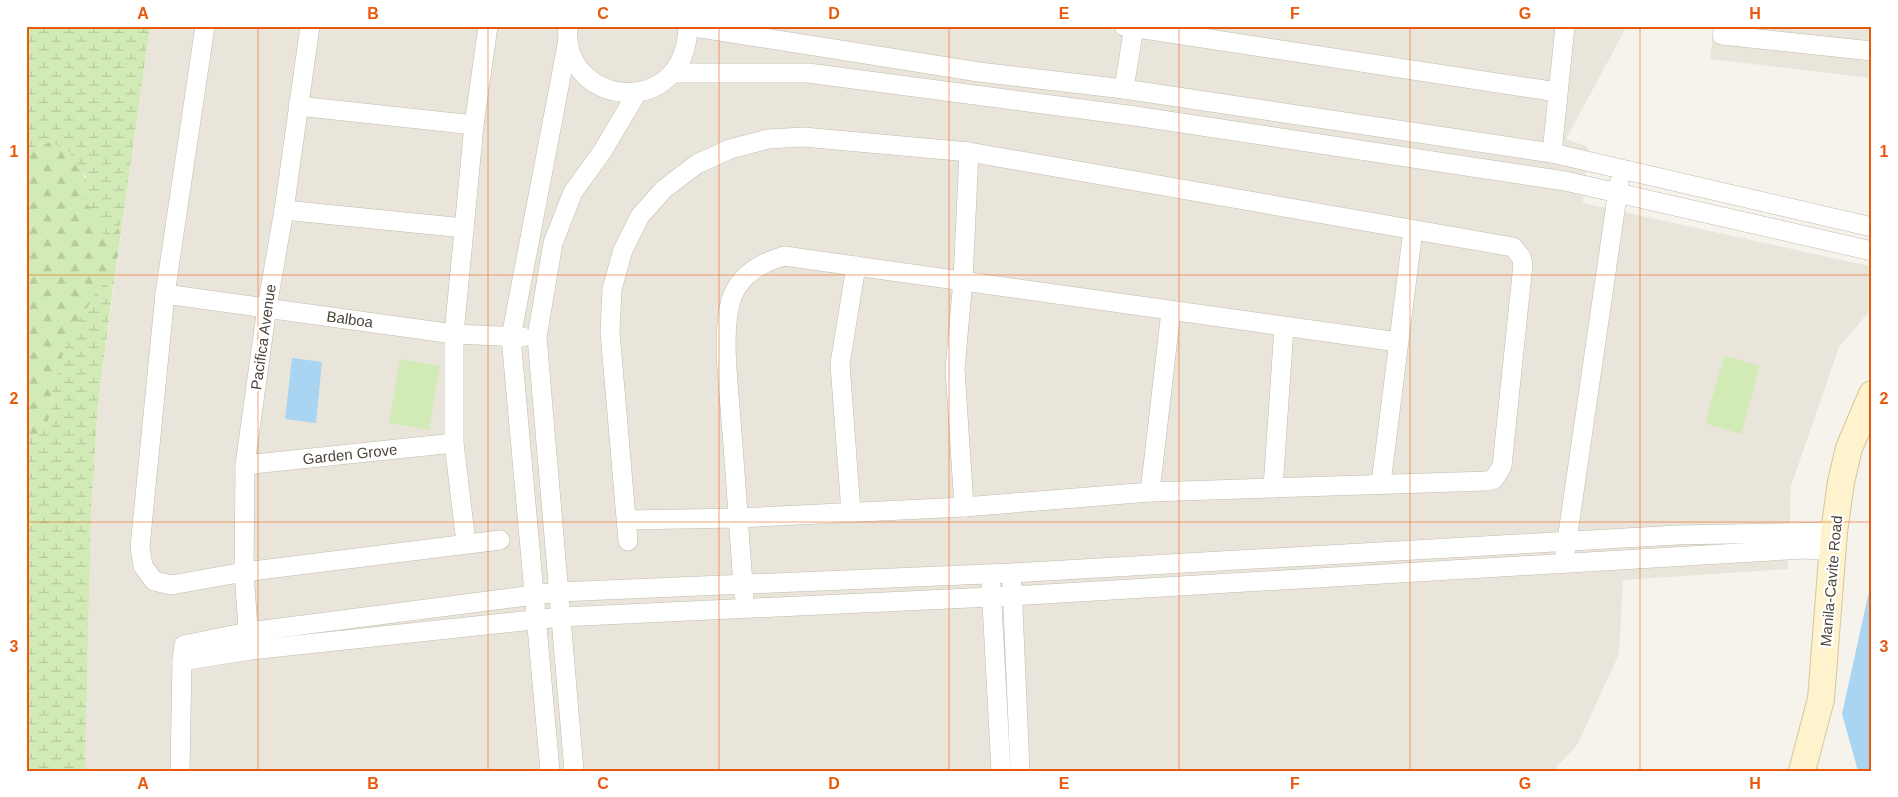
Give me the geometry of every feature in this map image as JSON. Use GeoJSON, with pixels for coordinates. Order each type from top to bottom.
{"type":"FeatureCollection","features":[{"type":"Feature","properties":{"kind":"main road","name":"Manila-Cavite Road"},"geometry":{"type":"LineString","coordinates":[[1806,769],[1821,698],[1841,482],[1849,448],[1872,394]]}},
{"type":"Feature","properties":{"kind":"street"},"geometry":{"type":"LineString","coordinates":[[205,26],[165,294],[140,548],[143,566],[154,581],[170,585],[244,572],[500,540]]}},
{"type":"Feature","properties":{"kind":"street","name":"Pacifica Avenue"},"geometry":{"type":"LineString","coordinates":[[250,650],[244,572],[245,465],[310,26]]}},
{"type":"Feature","properties":{"kind":"street"},"geometry":{"type":"LineString","coordinates":[[466,543],[454,443],[454,334],[474,125],[488,26]]}},
{"type":"Feature","properties":{"kind":"street"},"geometry":{"type":"LineString","coordinates":[[568,33],[574,59],[584,75],[600,86],[618,93],[637,93],[663,82],[674,73],[683,59],[688,43],[688,26],[979,72],[1124,89],[1552,153],[1652,178],[1872,227]]}},
{"type":"Feature","properties":{"kind":"street"},"geometry":{"type":"LineString","coordinates":[[1552,153],[1565,26]]}},
{"type":"Feature","properties":{"kind":"street"},"geometry":{"type":"LineString","coordinates":[[1124,89],[1130,27],[1557,92]]}},
{"type":"Feature","properties":{"kind":"street"},"geometry":{"type":"LineString","coordinates":[[550,771],[511,338],[568,33]]}},
{"type":"Feature","properties":{"kind":"street"},"geometry":{"type":"LineString","coordinates":[[1722,35],[1872,51]]}},
{"type":"Feature","properties":{"kind":"street"},"geometry":{"type":"LineString","coordinates":[[976,94],[979,72]]}},
{"type":"Feature","properties":{"kind":"street"},"geometry":{"type":"LineString","coordinates":[[674,73],[808,73],[976,94],[1565,181],[1872,251]]}},
{"type":"Feature","properties":{"kind":"street"},"geometry":{"type":"LineString","coordinates":[[574,771],[537,337],[553,243],[573,192],[602,152],[637,93]]}},
{"type":"Feature","properties":{"kind":"street"},"geometry":{"type":"LineString","coordinates":[[298,106],[474,125]]}},
{"type":"Feature","properties":{"kind":"street"},"geometry":{"type":"LineString","coordinates":[[626,520],[738,518],[964,507],[1150,492],[1487,480],[1494,478],[1502,466],[1523,264],[1521,257],[1513,247],[969,152],[803,137],[768,139],[730,150],[697,164],[664,189],[640,216],[623,250],[612,289],[610,332],[626,520],[628,541]]}},
{"type":"Feature","properties":{"kind":"street"},"geometry":{"type":"LineString","coordinates":[[964,507],[955,369],[963,280],[969,152]]}},
{"type":"Feature","properties":{"kind":"street"},"geometry":{"type":"LineString","coordinates":[[1564,563],[1616,194],[1623,170]]}},
{"type":"Feature","properties":{"kind":"street"},"geometry":{"type":"LineString","coordinates":[[284,210],[464,228]]}},
{"type":"Feature","properties":{"kind":"street"},"geometry":{"type":"LineString","coordinates":[[1381,483],[1413,230]]}},
{"type":"Feature","properties":{"kind":"street"},"geometry":{"type":"LineString","coordinates":[[746,608],[726,347],[731,300],[741,281],[753,268],[784,256],[1398,342]]}},
{"type":"Feature","properties":{"kind":"street"},"geometry":{"type":"LineString","coordinates":[[850,512],[840,364],[856,266]]}},
{"type":"Feature","properties":{"kind":"street","name":"Balboa"},"geometry":{"type":"LineString","coordinates":[[165,294],[454,334],[511,338],[537,337]]}},
{"type":"Feature","properties":{"kind":"street"},"geometry":{"type":"LineString","coordinates":[[1150,492],[1171,311]]}},
{"type":"Feature","properties":{"kind":"street"},"geometry":{"type":"LineString","coordinates":[[1274,488],[1284,327]]}},
{"type":"Feature","properties":{"kind":"street","name":"Garden Grove"},"geometry":{"type":"LineString","coordinates":[[245,465],[454,443]]}},
{"type":"Feature","properties":{"kind":"street"},"geometry":{"type":"LineString","coordinates":[[180,771],[182,649],[187,643],[248,632],[558,592],[1011,573],[1677,535],[1834,542]]}},
{"type":"Feature","properties":{"kind":"street"},"geometry":{"type":"LineString","coordinates":[[182,661],[250,650],[561,617],[1012,596],[1676,558],[1805,550],[1834,542]]}},
{"type":"Feature","properties":{"kind":"street"},"geometry":{"type":"LineString","coordinates":[[1011,573],[1020,771]]}},
{"type":"Feature","properties":{"kind":"street"},"geometry":{"type":"LineString","coordinates":[[990,574],[1001,771]]}},
{"type":"Feature","properties":{"kind":"shaded area"},"geometry":{"type":"Polygon","coordinates":[[[150,26],[1627,26],[1566,139],[1588,147],[1583,203],[1872,267],[1872,308],[1839,347],[1791,486],[1788,569],[1623,580],[1619,654],[1577,745],[1553,771],[85,771],[91,513],[98,403],[150,26]]]}},
{"type":"Feature","properties":{"kind":"shaded area"},"geometry":{"type":"Polygon","coordinates":[[[1714,26],[1872,26],[1872,78],[1710,59],[1714,26]]]}},
{"type":"Feature","properties":{"kind":"green space"},"geometry":{"type":"Polygon","coordinates":[[[26,26],[150,26],[123,219],[115,232],[104,237],[81,191],[86,176],[68,151],[50,142],[26,151],[26,26]]]}},
{"type":"Feature","properties":{"kind":"green space"},"geometry":{"type":"Polygon","coordinates":[[[50,142],[68,151],[82,169],[104,237],[115,232],[123,219],[112,296],[107,285],[100,285],[51,395],[50,414],[46,428],[41,434],[26,436],[26,151],[50,142]]]}},
{"type":"Feature","properties":{"kind":"green space"},"geometry":{"type":"Polygon","coordinates":[[[100,285],[107,285],[112,296],[98,403],[91,513],[85,771],[26,771],[26,436],[41,434],[46,428],[50,414],[51,395],[66,344],[100,285]]]}},
{"type":"Feature","properties":{"kind":"green space"},"geometry":{"type":"Polygon","coordinates":[[[1724,356],[1760,366],[1741,434],[1705,423],[1724,356]]]}},
{"type":"Feature","properties":{"kind":"green space"},"geometry":{"type":"Polygon","coordinates":[[[400,359],[440,366],[429,430],[389,423],[400,359]]]}},
{"type":"Feature","properties":{"kind":"water"},"geometry":{"type":"Polygon","coordinates":[[[292,358],[322,362],[316,423],[285,419],[292,358]]]}},
{"type":"Feature","properties":{"kind":"water"},"geometry":{"type":"Polygon","coordinates":[[[1872,578],[1872,771],[1858,771],[1842,714],[1872,578]]]}}]}
